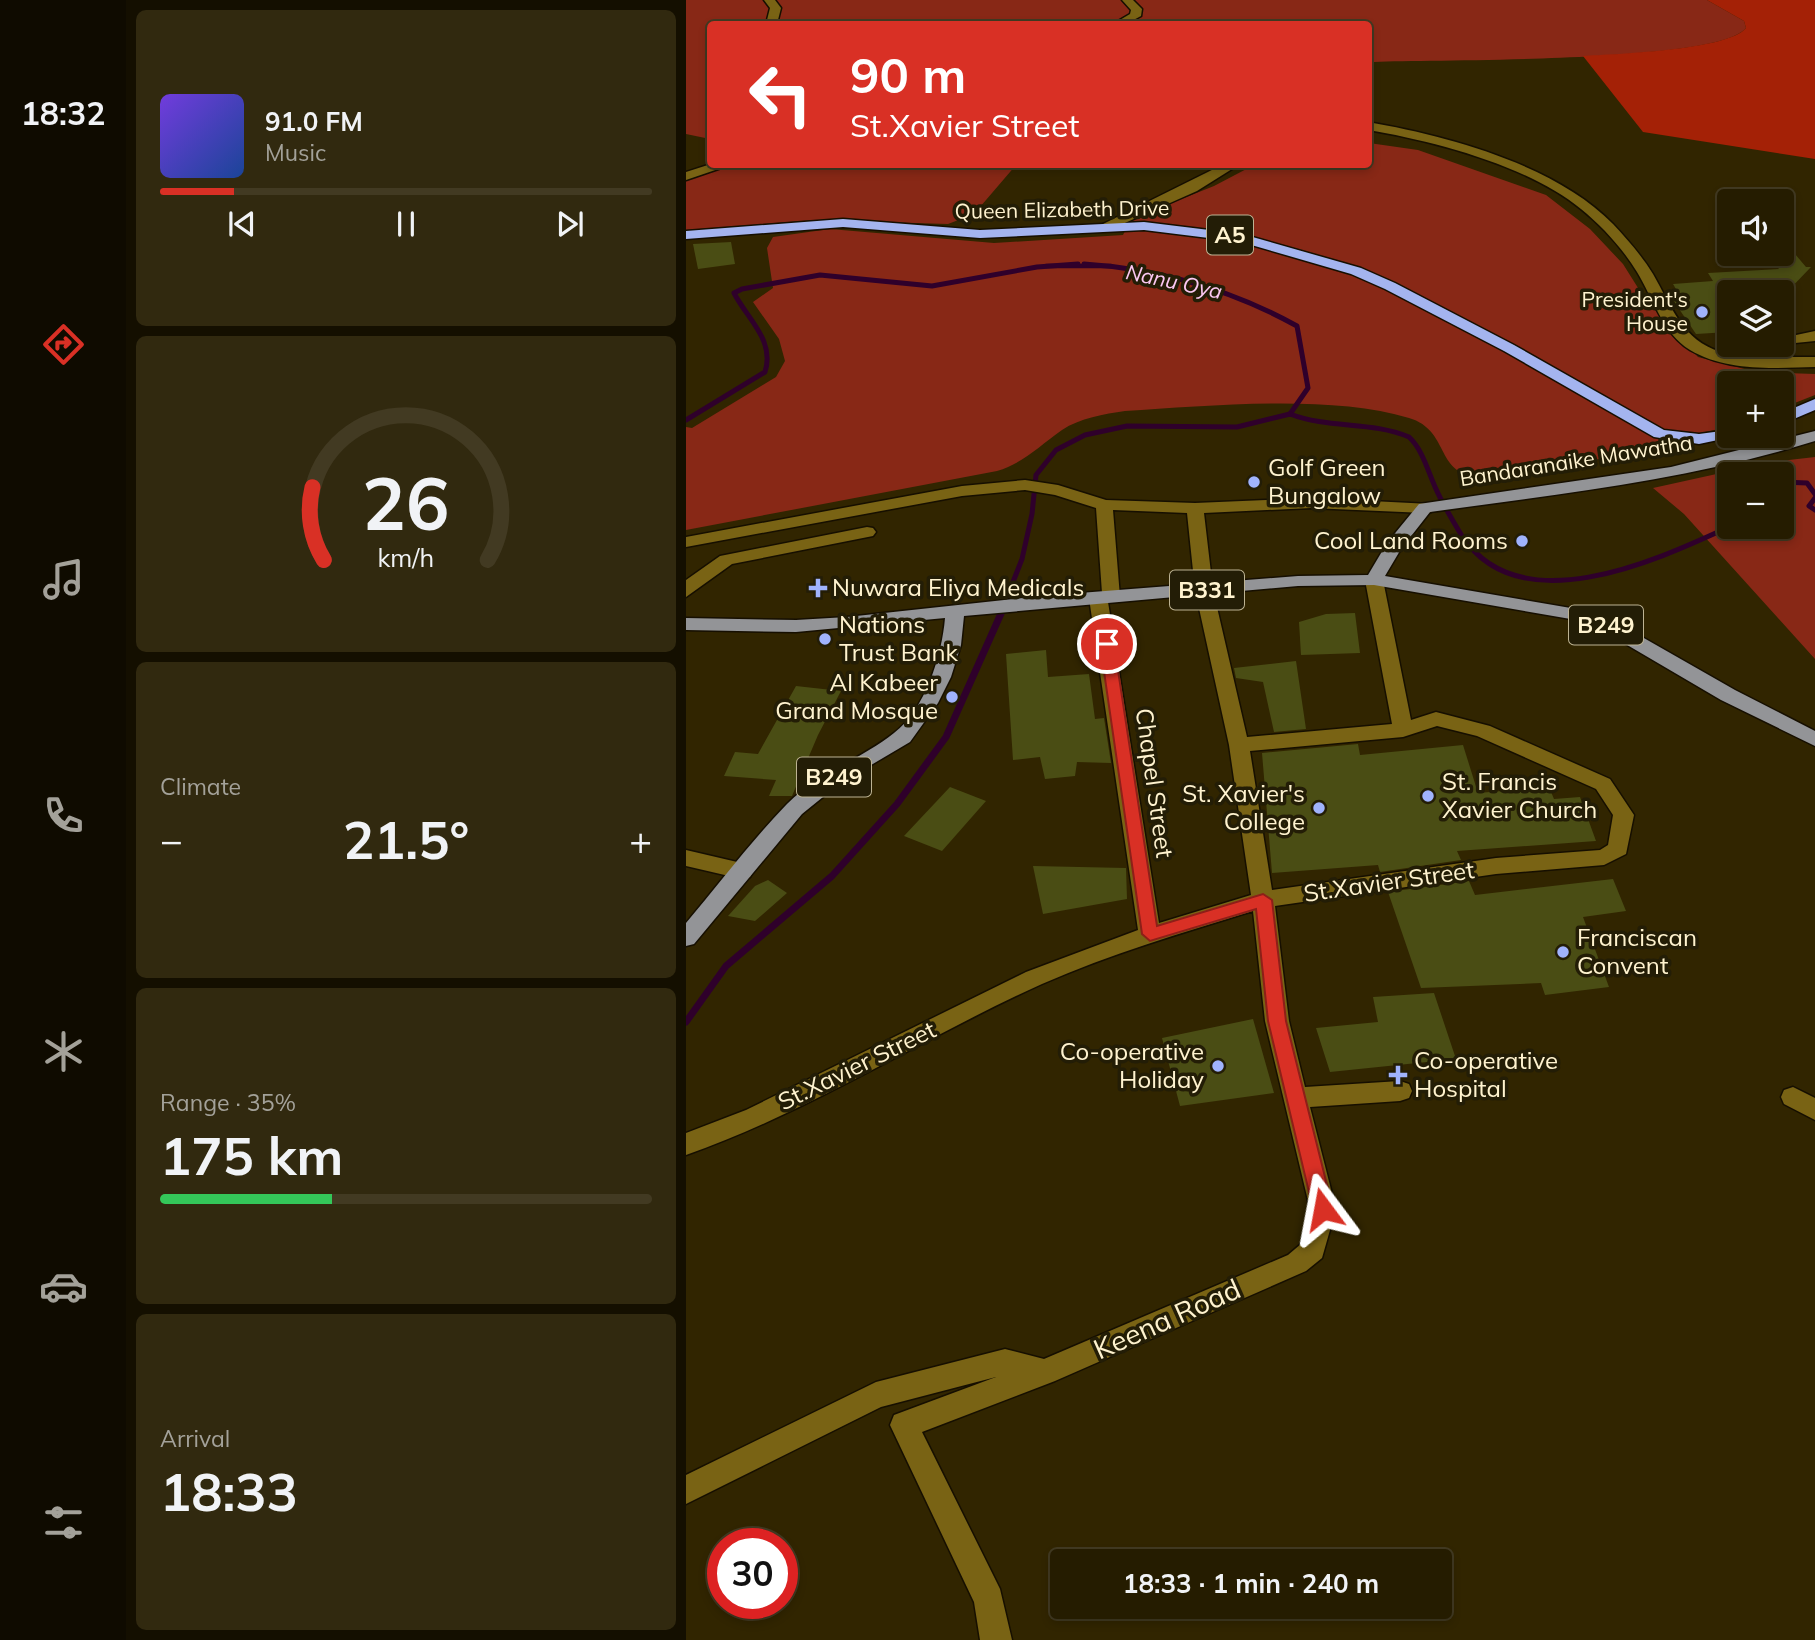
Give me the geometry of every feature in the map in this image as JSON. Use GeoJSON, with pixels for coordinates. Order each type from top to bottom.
{"type":"FeatureCollection","features":[{"type":"Feature","properties":{"kind":"highway","name":"Queen Elizabeth Drive"},"geometry":{"type":"LineString","coordinates":[[686,235],[746,233],[842,223],[980,234],[1144,226],[1228,235],[1356,271],[1456,318],[1653,431],[1685,438],[1717,436]]}},
{"type":"Feature","properties":{"kind":"highway"},"geometry":{"type":"LineString","coordinates":[[1794,414],[1815,404]]}},
{"type":"Feature","properties":{"kind":"main road","name":"Bandaranaike Mawatha"},"geometry":{"type":"LineString","coordinates":[[1429,507],[1708,464],[1815,436]]}},
{"type":"Feature","properties":{"kind":"main road"},"geometry":{"type":"LineString","coordinates":[[1374,580],[1398,540],[1429,507]]}},
{"type":"Feature","properties":{"kind":"main road","name":"B331"},"geometry":{"type":"LineString","coordinates":[[686,624],[796,626],[1332,578],[1374,580]]}},
{"type":"Feature","properties":{"kind":"main road","name":"B249"},"geometry":{"type":"LineString","coordinates":[[1374,580],[1593,617],[1728,695],[1815,739]]}},
{"type":"Feature","properties":{"kind":"main road","name":"B249"},"geometry":{"type":"LineString","coordinates":[[686,938],[795,809],[815,792],[903,737],[928,704],[964,610]]}},
{"type":"Feature","properties":{"kind":"street"},"geometry":{"type":"LineString","coordinates":[[769,0],[776,8],[773,21]]}},
{"type":"Feature","properties":{"kind":"street"},"geometry":{"type":"LineString","coordinates":[[1124,21],[1135,16],[1137,9],[1126,0]]}},
{"type":"Feature","properties":{"kind":"street"},"geometry":{"type":"LineString","coordinates":[[1372,127],[1414,135],[1468,152],[1536,178],[1573,196],[1614,231],[1648,276],[1672,319],[1691,344],[1717,354]]}},
{"type":"Feature","properties":{"kind":"street"},"geometry":{"type":"LineString","coordinates":[[686,175],[707,158]]}},
{"type":"Feature","properties":{"kind":"street"},"geometry":{"type":"LineString","coordinates":[[686,175],[712,168]]}},
{"type":"Feature","properties":{"kind":"street"},"geometry":{"type":"LineString","coordinates":[[1104,227],[1192,188],[1227,168]]}},
{"type":"Feature","properties":{"kind":"street"},"geometry":{"type":"LineString","coordinates":[[1794,340],[1815,336]]}},
{"type":"Feature","properties":{"kind":"street"},"geometry":{"type":"LineString","coordinates":[[1729,357],[1767,363],[1815,362]]}},
{"type":"Feature","properties":{"kind":"street"},"geometry":{"type":"LineString","coordinates":[[686,542],[962,491],[1025,485],[1045,487],[1104,505],[1195,509],[1311,503],[1429,507]]}},
{"type":"Feature","properties":{"kind":"street","name":"Chapel Street"},"geometry":{"type":"LineString","coordinates":[[1104,505],[1105,598],[1150,934]]}},
{"type":"Feature","properties":{"kind":"street","name":"Keena Road"},"geometry":{"type":"LineString","coordinates":[[996,1640],[989,1600],[904,1425],[1045,1372],[1297,1263],[1313,1250],[1323,1209],[1277,1021],[1263,900],[1239,745],[1203,590],[1195,509]]}},
{"type":"Feature","properties":{"kind":"street"},"geometry":{"type":"LineString","coordinates":[[686,592],[701,575],[726,560],[867,532]]}},
{"type":"Feature","properties":{"kind":"street"},"geometry":{"type":"LineString","coordinates":[[1239,745],[1403,730],[1374,580]]}},
{"type":"Feature","properties":{"kind":"street","name":"St.Xavier Street"},"geometry":{"type":"LineString","coordinates":[[686,1144],[755,1116],[1034,978],[1150,934],[1263,900],[1496,866],[1604,857],[1618,849],[1624,815],[1603,784],[1483,731],[1436,719],[1403,730]]}},
{"type":"Feature","properties":{"kind":"street"},"geometry":{"type":"LineString","coordinates":[[686,858],[742,871]]}},
{"type":"Feature","properties":{"kind":"street"},"geometry":{"type":"LineString","coordinates":[[1298,1098],[1400,1091]]}},
{"type":"Feature","properties":{"kind":"street"},"geometry":{"type":"LineString","coordinates":[[1793,1097],[1815,1110]]}},
{"type":"Feature","properties":{"kind":"street"},"geometry":{"type":"LineString","coordinates":[[686,1490],[876,1395],[1005,1362],[1045,1372]]}},
{"type":"Feature","properties":{"kind":"shaded area"},"geometry":{"type":"Polygon","coordinates":[[[686,0],[1707,0],[1744,21],[1746,28],[1724,40],[1630,54],[1372,62],[1372,21],[707,21],[707,138],[686,134],[686,0]]]}},
{"type":"Feature","properties":{"kind":"shaded area"},"geometry":{"type":"Polygon","coordinates":[[[1707,0],[1815,0],[1815,159],[1643,132],[1583,56],[1695,46],[1735,35],[1746,28],[1744,21],[1707,0]]]}},
{"type":"Feature","properties":{"kind":"shaded area"},"geometry":{"type":"Polygon","coordinates":[[[1372,143],[1418,150],[1546,195],[1590,229],[1623,264],[1645,299],[1698,357],[1752,371],[1717,371],[1717,429],[1700,433],[1686,447],[1477,476],[1454,468],[1431,432],[1422,424],[1378,411],[1343,406],[1268,404],[1125,411],[1076,422],[1023,459],[997,471],[686,530],[686,427],[692,428],[776,377],[785,361],[779,339],[753,302],[773,288],[767,248],[773,237],[830,229],[994,243],[1123,235],[1131,219],[1214,186],[1248,168],[1372,168],[1372,143]]]}},
{"type":"Feature","properties":{"kind":"shaded area"},"geometry":{"type":"Polygon","coordinates":[[[707,164],[707,168],[1013,168],[974,214],[948,224],[815,220],[686,230],[686,179],[707,164]]]}},
{"type":"Feature","properties":{"kind":"shaded area"},"geometry":{"type":"Polygon","coordinates":[[[1794,373],[1815,374],[1815,395],[1794,403],[1794,373]]]}},
{"type":"Feature","properties":{"kind":"shaded area"},"geometry":{"type":"Polygon","coordinates":[[[1815,457],[1815,659],[1684,514],[1653,488],[1717,474],[1717,539],[1794,539],[1794,462],[1771,462],[1815,457]]]}},
{"type":"Feature","properties":{"kind":"building"},"geometry":{"type":"Polygon","coordinates":[[[731,242],[735,264],[698,269],[693,244],[731,242]]]}},
{"type":"Feature","properties":{"kind":"building"},"geometry":{"type":"Polygon","coordinates":[[[1794,254],[1806,267],[1811,267],[1794,285],[1794,280],[1717,280],[1717,333],[1696,334],[1671,297],[1680,296],[1673,284],[1713,281],[1708,273],[1779,269],[1776,266],[1794,266],[1794,254]]]}},
{"type":"Feature","properties":{"kind":"building"},"geometry":{"type":"Polygon","coordinates":[[[1355,613],[1360,653],[1301,655],[1299,622],[1326,614],[1355,613]]]}},
{"type":"Feature","properties":{"kind":"building"},"geometry":{"type":"Polygon","coordinates":[[[1046,650],[1048,677],[1089,674],[1095,719],[1104,718],[1111,763],[1077,762],[1075,776],[1045,779],[1040,757],[1013,760],[1006,654],[1046,650]]]}},
{"type":"Feature","properties":{"kind":"building"},"geometry":{"type":"Polygon","coordinates":[[[1296,661],[1306,729],[1274,732],[1263,682],[1236,678],[1234,668],[1296,661]]]}},
{"type":"Feature","properties":{"kind":"building"},"geometry":{"type":"Polygon","coordinates":[[[796,686],[841,691],[818,735],[792,796],[769,796],[776,780],[724,776],[735,752],[758,754],[796,686]]]}},
{"type":"Feature","properties":{"kind":"building"},"geometry":{"type":"Polygon","coordinates":[[[1358,744],[1360,755],[1463,745],[1478,793],[1549,787],[1554,799],[1580,797],[1596,841],[1457,851],[1461,860],[1380,872],[1378,865],[1272,873],[1262,753],[1358,744]]]}},
{"type":"Feature","properties":{"kind":"building"},"geometry":{"type":"Polygon","coordinates":[[[950,787],[986,801],[942,851],[904,836],[950,787]]]}},
{"type":"Feature","properties":{"kind":"building"},"geometry":{"type":"Polygon","coordinates":[[[1033,866],[1126,868],[1127,899],[1043,914],[1033,866]]]}},
{"type":"Feature","properties":{"kind":"building"},"geometry":{"type":"Polygon","coordinates":[[[1613,879],[1626,911],[1583,917],[1609,987],[1545,995],[1541,983],[1421,988],[1388,892],[1469,881],[1475,895],[1613,879]]]}},
{"type":"Feature","properties":{"kind":"building"},"geometry":{"type":"Polygon","coordinates":[[[768,880],[787,893],[755,921],[728,916],[755,886],[768,880]]]}},
{"type":"Feature","properties":{"kind":"building"},"geometry":{"type":"Polygon","coordinates":[[[1434,993],[1456,1059],[1330,1072],[1316,1028],[1378,1022],[1373,997],[1434,993]]]}},
{"type":"Feature","properties":{"kind":"building","name":"Co-operative Holiday"},"geometry":{"type":"Polygon","coordinates":[[[1253,1019],[1274,1093],[1180,1106],[1162,1038],[1253,1019]]]}},
{"type":"Feature","properties":{"kind":"waterway","name":"Nanu Oya"},"geometry":{"type":"LineString","coordinates":[[1051,266],[1078,264]]}},
{"type":"Feature","properties":{"kind":"waterway","name":"Nanu Oya"},"geometry":{"type":"LineString","coordinates":[[1084,264],[1103,266]]}},
{"type":"Feature","properties":{"kind":"waterway","name":"Nanu Oya"},"geometry":{"type":"LineString","coordinates":[[1046,266],[1051,266]]}},
{"type":"Feature","properties":{"kind":"waterway","name":"Nanu Oya"},"geometry":{"type":"LineString","coordinates":[[686,420],[765,372],[767,361],[763,340],[734,293],[742,289],[820,275],[932,286],[1051,266]]}},
{"type":"Feature","properties":{"kind":"waterway","name":"Nanu Oya"},"geometry":{"type":"LineString","coordinates":[[1051,266],[1103,266]]}},
{"type":"Feature","properties":{"kind":"waterway","name":"Nanu Oya"},"geometry":{"type":"LineString","coordinates":[[1103,266],[1111,266]]}},
{"type":"Feature","properties":{"kind":"waterway","name":"Nanu Oya"},"geometry":{"type":"LineString","coordinates":[[1103,266],[1167,276],[1220,291],[1297,326],[1308,388],[1290,414]]}},
{"type":"Feature","properties":{"kind":"waterway"},"geometry":{"type":"LineString","coordinates":[[1002,610],[1022,559],[1032,514],[1036,475],[1056,450],[1085,435],[1127,426],[1237,427],[1290,414]]}},
{"type":"Feature","properties":{"kind":"waterway","name":"Nanu Oya"},"geometry":{"type":"LineString","coordinates":[[1290,414],[1320,422],[1380,429],[1409,437],[1422,455],[1439,495],[1462,536],[1487,562],[1518,576],[1553,581],[1590,577],[1665,555],[1717,532]]}},
{"type":"Feature","properties":{"kind":"waterway","name":"Nanu Oya"},"geometry":{"type":"LineString","coordinates":[[1794,482],[1807,483],[1815,494]]}},
{"type":"Feature","properties":{"kind":"waterway","name":"Nanu Oya"},"geometry":{"type":"LineString","coordinates":[[1815,498],[1809,506],[1815,510]]}},
{"type":"Feature","properties":{"kind":"waterway"},"geometry":{"type":"LineString","coordinates":[[686,1022],[726,966],[832,876],[897,804],[946,737],[1003,609]]}},
{"type":"Feature","properties":{"kind":"place","name":"President's House"},"geometry":{"type":"Point","coordinates":[1702,312]}},
{"type":"Feature","properties":{"kind":"place","name":"Golf Green Bungalow"},"geometry":{"type":"Point","coordinates":[1254,482]}},
{"type":"Feature","properties":{"kind":"place","name":"Cool Land Rooms"},"geometry":{"type":"Point","coordinates":[1522,541]}},
{"type":"Feature","properties":{"kind":"place","name":"Nuwara Eliya Medicals"},"geometry":{"type":"Point","coordinates":[818,588]}},
{"type":"Feature","properties":{"kind":"place","name":"Nations Trust Bank"},"geometry":{"type":"Point","coordinates":[825,639]}},
{"type":"Feature","properties":{"kind":"place","name":"Al Kabeer Grand Mosque"},"geometry":{"type":"Point","coordinates":[952,697]}},
{"type":"Feature","properties":{"kind":"place","name":"St. Francis Xavier Church"},"geometry":{"type":"Point","coordinates":[1428,796]}},
{"type":"Feature","properties":{"kind":"place","name":"St. Xavier's College"},"geometry":{"type":"Point","coordinates":[1319,808]}},
{"type":"Feature","properties":{"kind":"place","name":"Franciscan Convent"},"geometry":{"type":"Point","coordinates":[1563,952]}},
{"type":"Feature","properties":{"kind":"place","name":"Co-operative Holiday"},"geometry":{"type":"Point","coordinates":[1218,1066]}},
{"type":"Feature","properties":{"kind":"place","name":"Co-operative Hospital"},"geometry":{"type":"Point","coordinates":[1398,1075]}},
{"type":"Feature","properties":{"kind":"route"},"geometry":{"type":"LineString","coordinates":[[1107,644],[1150,934],[1263,900],[1277,1021],[1323,1209]]}}]}
